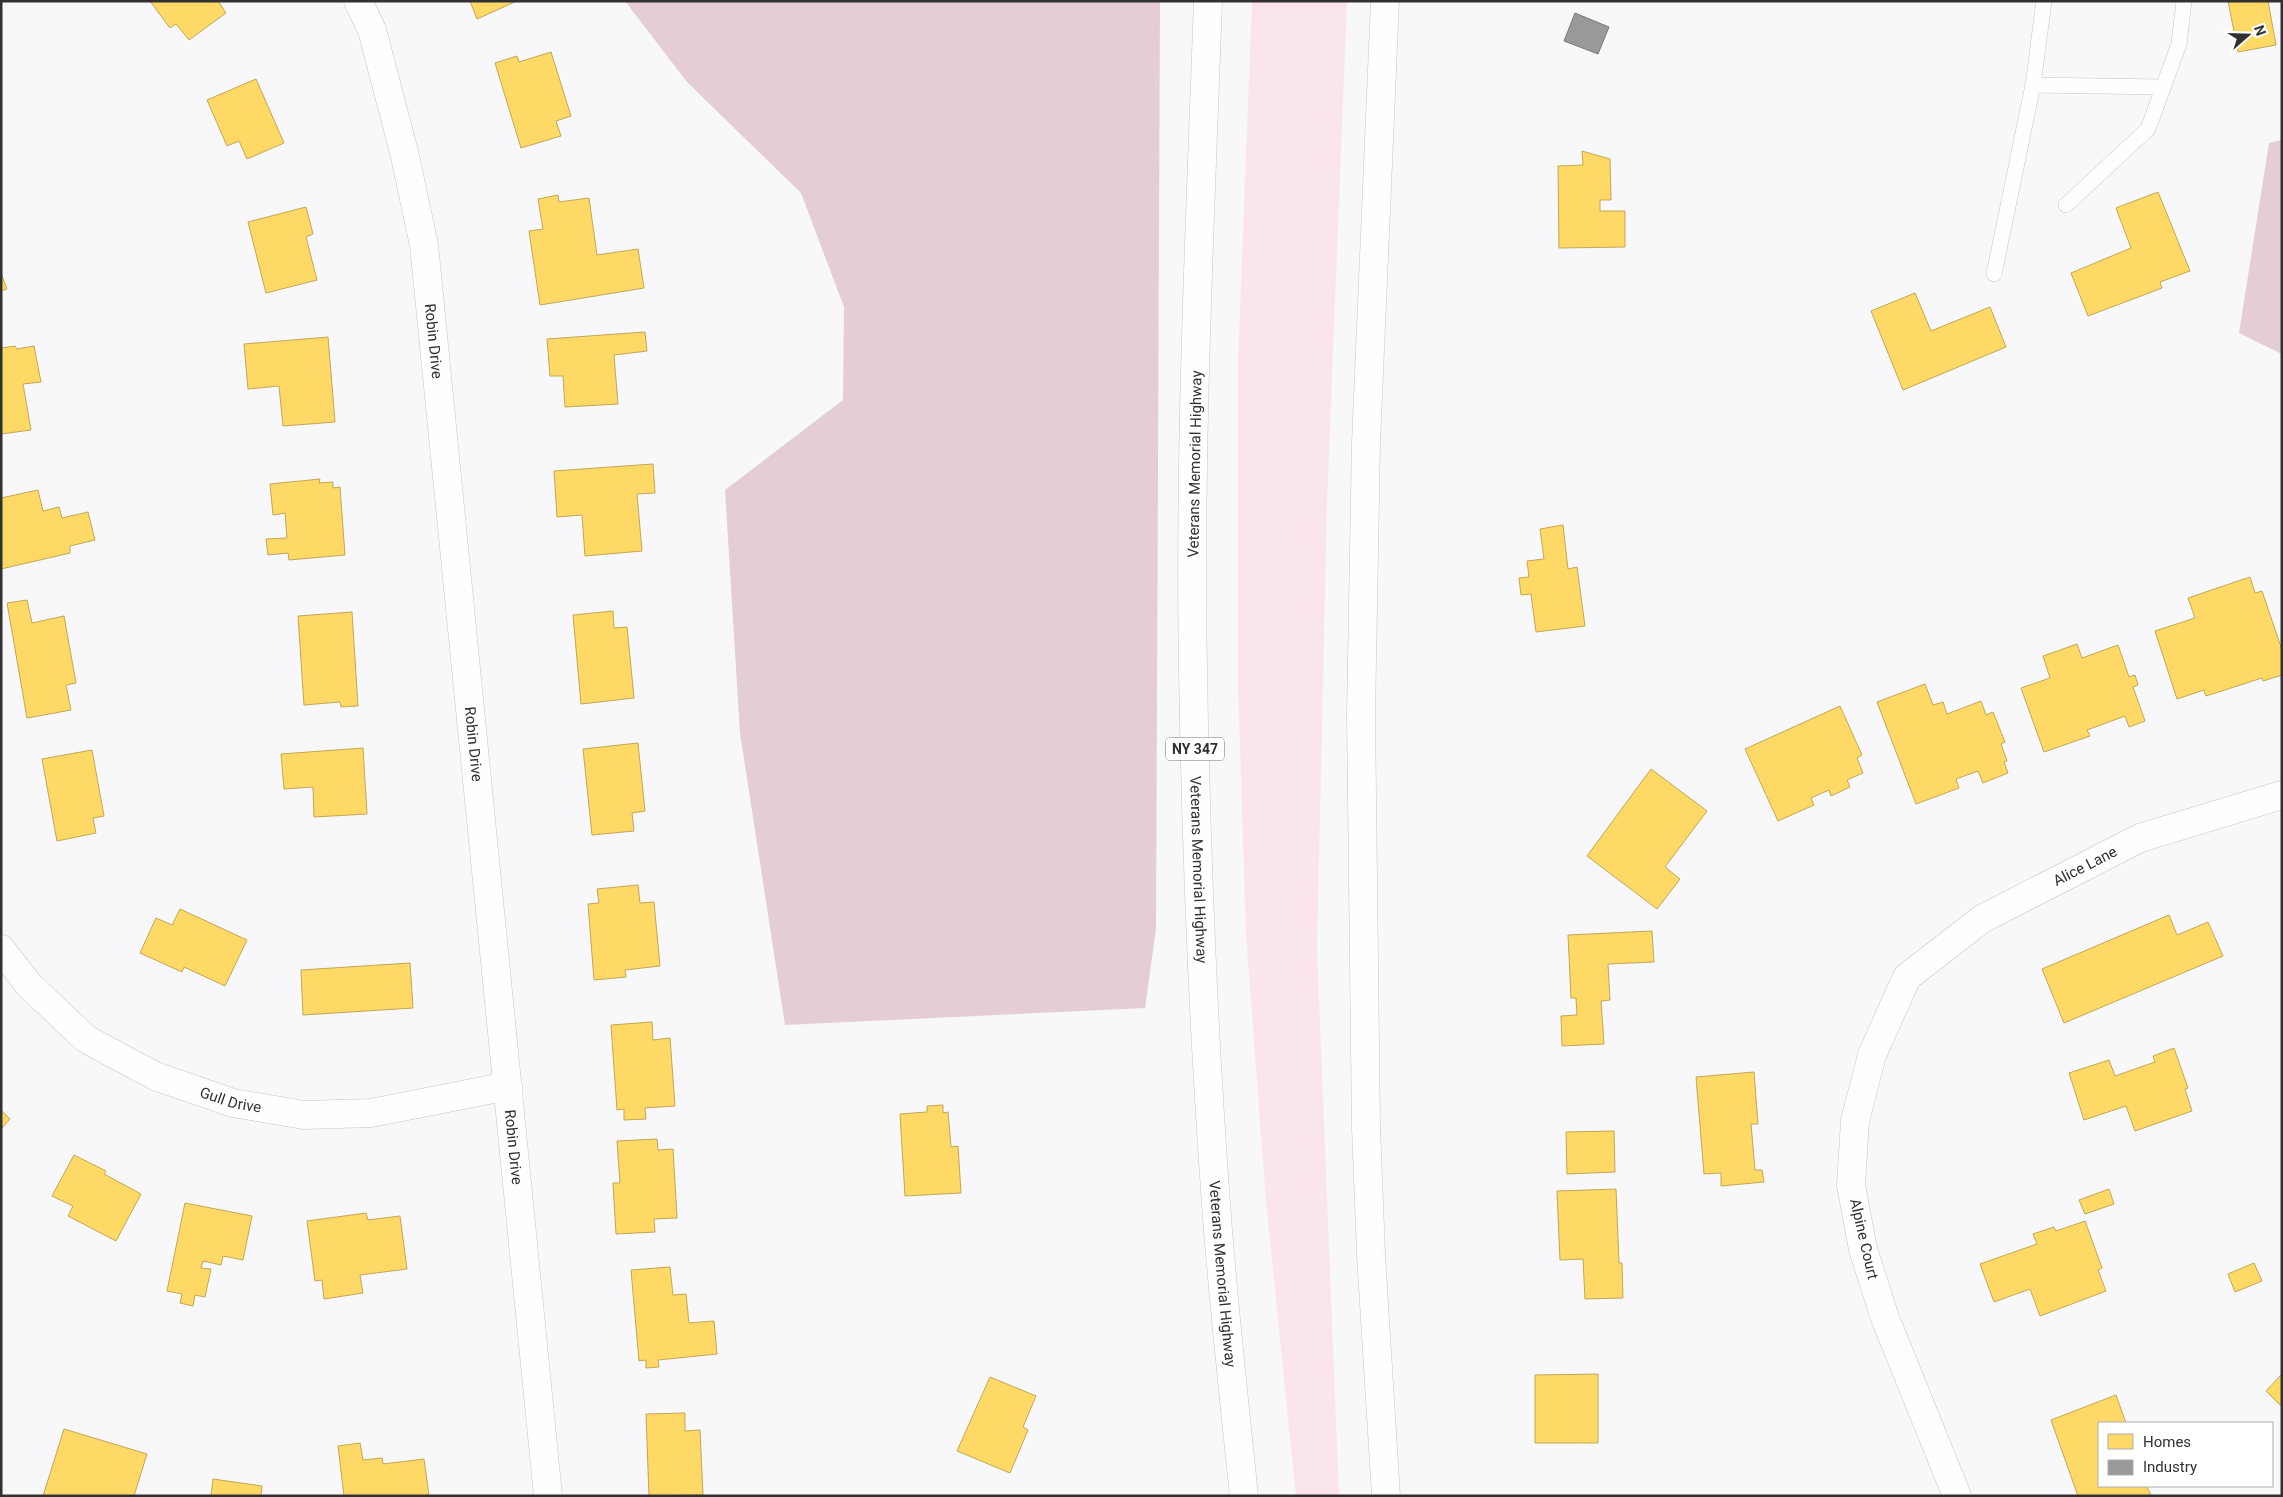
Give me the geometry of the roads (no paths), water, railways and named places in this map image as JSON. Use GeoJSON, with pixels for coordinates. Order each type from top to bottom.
{"type":"FeatureCollection","features":[{"type":"Feature","properties":{"kind":"main road","name":"Robin Drive"},"geometry":{"type":"LineString","coordinates":[[358,1],[372,30],[404,152],[424,245],[462,648],[508,1086],[548,1496]]}},
{"type":"Feature","properties":{"kind":"main road","name":"Veterans Memorial Highway"},"geometry":{"type":"LineString","coordinates":[[1208,1],[1198,260],[1193,523],[1193,668],[1200,935],[1207,1074],[1216,1207],[1244,1496]]}},
{"type":"Feature","properties":{"kind":"main road"},"geometry":{"type":"LineString","coordinates":[[1385,1],[1366,443],[1361,715],[1366,1127],[1386,1496]]}},
{"type":"Feature","properties":{"kind":"main road","name":"Alice Lane"},"geometry":{"type":"LineString","coordinates":[[1907,977],[1982,919],[2140,838],[2282,795]]}},
{"type":"Feature","properties":{"kind":"main road","name":"Gull Drive"},"geometry":{"type":"LineString","coordinates":[[1,949],[29,985],[86,1039],[155,1076],[234,1103],[304,1115],[371,1113],[508,1086]]}},
{"type":"Feature","properties":{"kind":"main road","name":"Alpine Court"},"geometry":{"type":"LineString","coordinates":[[1907,977],[1872,1055],[1855,1121],[1851,1185],[1863,1249],[1885,1318],[1957,1496]]}},
{"type":"Feature","properties":{"kind":"lane"},"geometry":{"type":"LineString","coordinates":[[1994,274],[2033,85],[2044,1]]}},
{"type":"Feature","properties":{"kind":"lane"},"geometry":{"type":"LineString","coordinates":[[2066,205],[2148,129],[2179,44],[2184,1]]}},
{"type":"Feature","properties":{"kind":"lane"},"geometry":{"type":"LineString","coordinates":[[2033,85],[2163,87]]}}]}
